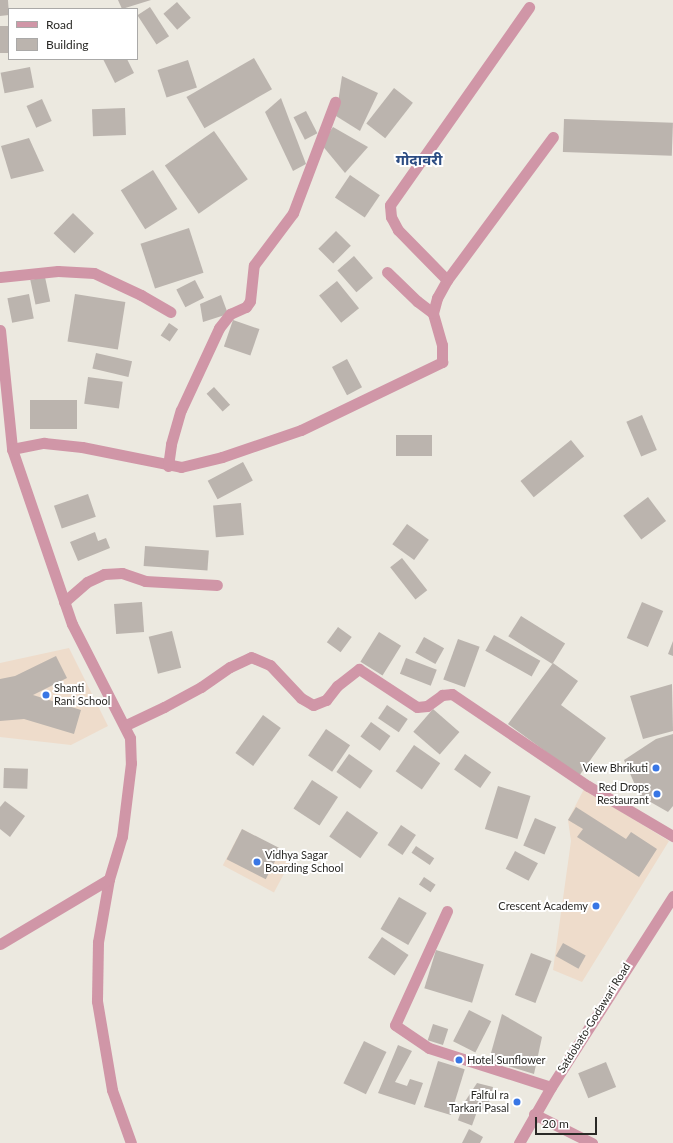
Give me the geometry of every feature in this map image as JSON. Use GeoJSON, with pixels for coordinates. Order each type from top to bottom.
{"type":"FeatureCollection","features":[{"type":"Feature","properties":{"kind":"street"},"geometry":{"type":"LineString","coordinates":[[447,280],[398,230],[391,218],[390,205],[529,7]]}},
{"type":"Feature","properties":{"kind":"street"},"geometry":{"type":"LineString","coordinates":[[168,466],[171,444],[181,410],[223,322],[230,314],[246,307],[250,301],[254,265],[293,213],[335,102]]}},
{"type":"Feature","properties":{"kind":"street"},"geometry":{"type":"LineString","coordinates":[[12,449],[44,443],[67,445],[168,466],[181,467],[222,457],[301,430],[442,362],[442,345],[434,313],[437,298],[447,280],[553,137]]}},
{"type":"Feature","properties":{"kind":"street"},"geometry":{"type":"LineString","coordinates":[[0,277],[58,271],[94,274],[141,295],[170,312]]}},
{"type":"Feature","properties":{"kind":"street"},"geometry":{"type":"LineString","coordinates":[[387,272],[417,301],[434,313]]}},
{"type":"Feature","properties":{"kind":"street"},"geometry":{"type":"LineString","coordinates":[[0,330],[12,449],[72,624],[126,725],[130,738],[131,763],[122,836],[109,879],[98,942],[97,1001],[112,1090],[131,1143]]}},
{"type":"Feature","properties":{"kind":"street"},"geometry":{"type":"LineString","coordinates":[[64,602],[87,582],[104,574],[122,573],[145,581],[217,585]]}},
{"type":"Feature","properties":{"kind":"street"},"geometry":{"type":"LineString","coordinates":[[126,725],[164,707],[201,687],[230,667],[251,658],[270,665],[301,698],[313,704],[326,700],[336,686],[359,669],[417,707],[427,706],[442,695],[452,694],[588,786],[673,836]]}},
{"type":"Feature","properties":{"kind":"street"},"geometry":{"type":"LineString","coordinates":[[0,944],[109,879]]}},
{"type":"Feature","properties":{"kind":"street","name":"Satdobato-Godawari Road"},"geometry":{"type":"LineString","coordinates":[[519,1143],[534,1114],[673,896]]}},
{"type":"Feature","properties":{"kind":"street"},"geometry":{"type":"LineString","coordinates":[[447,911],[395,1025],[429,1048],[551,1087]]}},
{"type":"Feature","properties":{"kind":"street"},"geometry":{"type":"LineString","coordinates":[[534,1114],[592,1143]]}},
{"type":"Feature","properties":{"kind":"shaded area","name":"Shanti Rani School"},"geometry":{"type":"Polygon","coordinates":[[[69,648],[108,726],[71,745],[0,737],[0,663],[69,648]]]}},
{"type":"Feature","properties":{"kind":"shaded area","name":"Crescent Academy"},"geometry":{"type":"Polygon","coordinates":[[[584,789],[669,841],[582,982],[553,970],[571,841],[568,820],[584,789]]]}},
{"type":"Feature","properties":{"kind":"shaded area","name":"Vidhya Sagar Boarding School"},"geometry":{"type":"Polygon","coordinates":[[[242,829],[293,856],[274,892],[223,865],[242,829]]]}},
{"type":"Feature","properties":{"kind":"building"},"geometry":{"type":"Polygon","coordinates":[[[0,0],[8,0],[8,15],[0,16],[0,0]]]}},
{"type":"Feature","properties":{"kind":"building"},"geometry":{"type":"Polygon","coordinates":[[[118,0],[151,0],[125,8],[122,8],[118,0]]]}},
{"type":"Feature","properties":{"kind":"building"},"geometry":{"type":"Polygon","coordinates":[[[177,2],[191,18],[177,30],[163,14],[177,2]]]}},
{"type":"Feature","properties":{"kind":"building"},"geometry":{"type":"Polygon","coordinates":[[[150,7],[169,36],[156,45],[138,16],[150,7]]]}},
{"type":"Feature","properties":{"kind":"building"},"geometry":{"type":"Polygon","coordinates":[[[0,26],[8,26],[8,53],[0,53],[0,26]]]}},
{"type":"Feature","properties":{"kind":"building"},"geometry":{"type":"Polygon","coordinates":[[[254,58],[272,89],[204,128],[186,97],[254,58]]]}},
{"type":"Feature","properties":{"kind":"building"},"geometry":{"type":"Polygon","coordinates":[[[104,60],[128,60],[134,73],[115,83],[104,60]]]}},
{"type":"Feature","properties":{"kind":"building"},"geometry":{"type":"Polygon","coordinates":[[[188,60],[197,88],[167,97],[158,70],[188,60]]]}},
{"type":"Feature","properties":{"kind":"building"},"geometry":{"type":"Polygon","coordinates":[[[30,67],[34,88],[5,93],[1,73],[30,67]]]}},
{"type":"Feature","properties":{"kind":"building"},"geometry":{"type":"Polygon","coordinates":[[[342,76],[378,93],[360,131],[336,116],[342,76]]]}},
{"type":"Feature","properties":{"kind":"building"},"geometry":{"type":"Polygon","coordinates":[[[394,88],[413,103],[385,138],[366,123],[394,88]]]}},
{"type":"Feature","properties":{"kind":"building"},"geometry":{"type":"Polygon","coordinates":[[[281,98],[306,164],[293,171],[265,112],[281,98]]]}},
{"type":"Feature","properties":{"kind":"building"},"geometry":{"type":"Polygon","coordinates":[[[42,99],[52,121],[36,128],[26,106],[42,99]]]}},
{"type":"Feature","properties":{"kind":"building"},"geometry":{"type":"Polygon","coordinates":[[[125,108],[126,135],[93,136],[92,109],[125,108]]]}},
{"type":"Feature","properties":{"kind":"building"},"geometry":{"type":"Polygon","coordinates":[[[306,111],[317,133],[305,140],[294,117],[306,111]]]}},
{"type":"Feature","properties":{"kind":"building"},"geometry":{"type":"Polygon","coordinates":[[[564,119],[673,123],[672,156],[563,152],[564,119]]]}},
{"type":"Feature","properties":{"kind":"building"},"geometry":{"type":"Polygon","coordinates":[[[333,127],[368,147],[345,173],[321,144],[333,127]]]}},
{"type":"Feature","properties":{"kind":"building"},"geometry":{"type":"Polygon","coordinates":[[[214,131],[248,179],[199,214],[165,165],[214,131]]]}},
{"type":"Feature","properties":{"kind":"building"},"geometry":{"type":"Polygon","coordinates":[[[29,138],[44,171],[11,179],[1,146],[29,138]]]}},
{"type":"Feature","properties":{"kind":"building"},"geometry":{"type":"Polygon","coordinates":[[[153,170],[177,209],[145,229],[121,190],[153,170]]]}},
{"type":"Feature","properties":{"kind":"building"},"geometry":{"type":"Polygon","coordinates":[[[350,175],[380,195],[365,218],[335,197],[350,175]]]}},
{"type":"Feature","properties":{"kind":"building"},"geometry":{"type":"Polygon","coordinates":[[[73,213],[94,233],[74,253],[54,233],[73,213]]]}},
{"type":"Feature","properties":{"kind":"building"},"geometry":{"type":"Polygon","coordinates":[[[189,228],[204,273],[155,288],[140,244],[189,228]]]}},
{"type":"Feature","properties":{"kind":"building"},"geometry":{"type":"Polygon","coordinates":[[[336,231],[351,246],[333,264],[318,249],[336,231]]]}},
{"type":"Feature","properties":{"kind":"building"},"geometry":{"type":"Polygon","coordinates":[[[354,256],[373,278],[356,292],[337,270],[354,256]]]}},
{"type":"Feature","properties":{"kind":"building"},"geometry":{"type":"Polygon","coordinates":[[[45,277],[50,301],[36,305],[30,280],[45,277]]]}},
{"type":"Feature","properties":{"kind":"building"},"geometry":{"type":"Polygon","coordinates":[[[195,280],[204,298],[185,307],[176,290],[195,280]]]}},
{"type":"Feature","properties":{"kind":"building"},"geometry":{"type":"Polygon","coordinates":[[[337,281],[359,308],[341,323],[319,295],[337,281]]]}},
{"type":"Feature","properties":{"kind":"building"},"geometry":{"type":"Polygon","coordinates":[[[29,294],[34,319],[12,323],[7,298],[29,294]]]}},
{"type":"Feature","properties":{"kind":"building"},"geometry":{"type":"Polygon","coordinates":[[[75,294],[125,302],[118,349],[67,341],[75,294]]]}},
{"type":"Feature","properties":{"kind":"building"},"geometry":{"type":"Polygon","coordinates":[[[221,295],[228,314],[203,322],[200,304],[221,295]]]}},
{"type":"Feature","properties":{"kind":"building"},"geometry":{"type":"Polygon","coordinates":[[[233,320],[259,329],[250,356],[224,346],[233,320]]]}},
{"type":"Feature","properties":{"kind":"building"},"geometry":{"type":"Polygon","coordinates":[[[169,323],[178,329],[170,342],[161,335],[169,323]]]}},
{"type":"Feature","properties":{"kind":"building"},"geometry":{"type":"Polygon","coordinates":[[[96,353],[132,361],[128,377],[92,369],[96,353]]]}},
{"type":"Feature","properties":{"kind":"building"},"geometry":{"type":"Polygon","coordinates":[[[347,359],[362,387],[347,395],[332,367],[347,359]]]}},
{"type":"Feature","properties":{"kind":"building"},"geometry":{"type":"Polygon","coordinates":[[[88,377],[123,382],[119,409],[84,404],[88,377]]]}},
{"type":"Feature","properties":{"kind":"building"},"geometry":{"type":"Polygon","coordinates":[[[214,387],[230,405],[223,412],[207,394],[214,387]]]}},
{"type":"Feature","properties":{"kind":"building"},"geometry":{"type":"Polygon","coordinates":[[[30,400],[77,400],[77,429],[30,429],[30,400]]]}},
{"type":"Feature","properties":{"kind":"building"},"geometry":{"type":"Polygon","coordinates":[[[642,415],[657,450],[641,457],[626,422],[642,415]]]}},
{"type":"Feature","properties":{"kind":"building"},"geometry":{"type":"Polygon","coordinates":[[[396,435],[432,435],[432,456],[396,456],[396,435]]]}},
{"type":"Feature","properties":{"kind":"building"},"geometry":{"type":"Polygon","coordinates":[[[571,440],[584,456],[534,497],[520,481],[571,440]]]}},
{"type":"Feature","properties":{"kind":"building"},"geometry":{"type":"Polygon","coordinates":[[[243,462],[253,481],[218,499],[208,481],[243,462]]]}},
{"type":"Feature","properties":{"kind":"building"},"geometry":{"type":"Polygon","coordinates":[[[88,494],[96,517],[62,528],[54,506],[88,494]]]}},
{"type":"Feature","properties":{"kind":"building"},"geometry":{"type":"Polygon","coordinates":[[[648,497],[666,521],[641,540],[623,516],[648,497]]]}},
{"type":"Feature","properties":{"kind":"building"},"geometry":{"type":"Polygon","coordinates":[[[241,503],[244,535],[216,537],[213,505],[241,503]]]}},
{"type":"Feature","properties":{"kind":"building"},"geometry":{"type":"Polygon","coordinates":[[[407,524],[429,540],[414,560],[392,544],[407,524]]]}},
{"type":"Feature","properties":{"kind":"building"},"geometry":{"type":"Polygon","coordinates":[[[95,532],[98,541],[106,538],[110,548],[78,561],[70,542],[95,532]]]}},
{"type":"Feature","properties":{"kind":"building"},"geometry":{"type":"Polygon","coordinates":[[[145,546],[209,550],[207,570],[144,566],[145,546]]]}},
{"type":"Feature","properties":{"kind":"building"},"geometry":{"type":"Polygon","coordinates":[[[402,558],[427,590],[415,600],[390,567],[402,558]]]}},
{"type":"Feature","properties":{"kind":"building"},"geometry":{"type":"Polygon","coordinates":[[[142,602],[144,632],[116,634],[114,604],[142,602]]]}},
{"type":"Feature","properties":{"kind":"building"},"geometry":{"type":"Polygon","coordinates":[[[642,602],[663,611],[648,647],[627,638],[642,602]]]}},
{"type":"Feature","properties":{"kind":"building"},"geometry":{"type":"Polygon","coordinates":[[[521,616],[565,644],[552,664],[508,636],[521,616]]]}},
{"type":"Feature","properties":{"kind":"building"},"geometry":{"type":"Polygon","coordinates":[[[338,627],[352,637],[341,652],[327,642],[338,627]]]}},
{"type":"Feature","properties":{"kind":"building"},"geometry":{"type":"Polygon","coordinates":[[[172,631],[181,668],[158,674],[149,637],[172,631]]]}},
{"type":"Feature","properties":{"kind":"building"},"geometry":{"type":"Polygon","coordinates":[[[379,632],[401,646],[383,675],[360,662],[379,632]]]}},
{"type":"Feature","properties":{"kind":"building"},"geometry":{"type":"Polygon","coordinates":[[[494,635],[540,661],[532,676],[485,651],[494,635]]]}},
{"type":"Feature","properties":{"kind":"building"},"geometry":{"type":"Polygon","coordinates":[[[424,637],[444,648],[435,664],[415,653],[424,637]]]}},
{"type":"Feature","properties":{"kind":"building"},"geometry":{"type":"Polygon","coordinates":[[[458,639],[480,647],[465,687],[443,679],[458,639]]]}},
{"type":"Feature","properties":{"kind":"building"},"geometry":{"type":"Polygon","coordinates":[[[673,641],[673,656],[668,654],[673,641]]]}},
{"type":"Feature","properties":{"kind":"building"},"geometry":{"type":"Polygon","coordinates":[[[56,656],[67,678],[33,695],[81,710],[74,734],[24,719],[0,721],[0,679],[15,676],[56,656]]]}},
{"type":"Feature","properties":{"kind":"building"},"geometry":{"type":"Polygon","coordinates":[[[406,658],[437,670],[431,686],[400,674],[406,658]]]}},
{"type":"Feature","properties":{"kind":"building"},"geometry":{"type":"Polygon","coordinates":[[[553,663],[578,681],[561,705],[606,738],[579,776],[508,724],[553,663]]]}},
{"type":"Feature","properties":{"kind":"building"},"geometry":{"type":"Polygon","coordinates":[[[672,684],[673,731],[643,739],[630,696],[672,684]]]}},
{"type":"Feature","properties":{"kind":"building"},"geometry":{"type":"Polygon","coordinates":[[[387,705],[408,719],[399,732],[378,718],[387,705]]]}},
{"type":"Feature","properties":{"kind":"building"},"geometry":{"type":"Polygon","coordinates":[[[433,709],[459,732],[440,755],[413,732],[433,709]]]}},
{"type":"Feature","properties":{"kind":"building"},"geometry":{"type":"Polygon","coordinates":[[[263,715],[281,728],[253,766],[235,753],[263,715]]]}},
{"type":"Feature","properties":{"kind":"building"},"geometry":{"type":"Polygon","coordinates":[[[371,722],[390,736],[380,751],[360,737],[371,722]]]}},
{"type":"Feature","properties":{"kind":"building"},"geometry":{"type":"Polygon","coordinates":[[[326,729],[350,745],[332,772],[308,756],[326,729]]]}},
{"type":"Feature","properties":{"kind":"building"},"geometry":{"type":"Polygon","coordinates":[[[673,734],[673,806],[668,812],[640,796],[624,760],[656,739],[673,734]]]}},
{"type":"Feature","properties":{"kind":"building"},"geometry":{"type":"Polygon","coordinates":[[[414,745],[440,763],[422,790],[396,771],[414,745]]]}},
{"type":"Feature","properties":{"kind":"building"},"geometry":{"type":"Polygon","coordinates":[[[349,754],[373,771],[360,789],[336,772],[349,754]]]}},
{"type":"Feature","properties":{"kind":"building"},"geometry":{"type":"Polygon","coordinates":[[[465,754],[491,772],[480,788],[454,770],[465,754]]]}},
{"type":"Feature","properties":{"kind":"building"},"geometry":{"type":"Polygon","coordinates":[[[4,768],[28,769],[27,789],[3,788],[4,768]]]}},
{"type":"Feature","properties":{"kind":"building"},"geometry":{"type":"Polygon","coordinates":[[[312,780],[338,797],[319,825],[293,809],[312,780]]]}},
{"type":"Feature","properties":{"kind":"building"},"geometry":{"type":"Polygon","coordinates":[[[498,786],[531,796],[517,839],[485,829],[498,786]]]}},
{"type":"Feature","properties":{"kind":"building"},"geometry":{"type":"Polygon","coordinates":[[[5,801],[25,816],[10,837],[0,829],[0,807],[5,801]]]}},
{"type":"Feature","properties":{"kind":"building"},"geometry":{"type":"Polygon","coordinates":[[[576,807],[626,839],[631,832],[657,849],[639,877],[577,837],[583,829],[568,820],[576,807]]]}},
{"type":"Feature","properties":{"kind":"building"},"geometry":{"type":"Polygon","coordinates":[[[347,811],[378,833],[360,858],[329,836],[347,811]]]}},
{"type":"Feature","properties":{"kind":"building"},"geometry":{"type":"Polygon","coordinates":[[[535,818],[556,827],[544,855],[523,846],[535,818]]]}},
{"type":"Feature","properties":{"kind":"building"},"geometry":{"type":"Polygon","coordinates":[[[401,825],[416,835],[403,855],[388,845],[401,825]]]}},
{"type":"Feature","properties":{"kind":"building","name":"Vidhya Sagar Boarding School"},"geometry":{"type":"Polygon","coordinates":[[[242,829],[281,849],[266,879],[227,859],[242,829]]]}},
{"type":"Feature","properties":{"kind":"building"},"geometry":{"type":"Polygon","coordinates":[[[416,846],[434,858],[430,865],[412,853],[416,846]]]}},
{"type":"Feature","properties":{"kind":"building"},"geometry":{"type":"Polygon","coordinates":[[[515,851],[538,863],[529,881],[506,869],[515,851]]]}},
{"type":"Feature","properties":{"kind":"building"},"geometry":{"type":"Polygon","coordinates":[[[424,877],[436,885],[431,892],[419,884],[424,877]]]}},
{"type":"Feature","properties":{"kind":"building"},"geometry":{"type":"Polygon","coordinates":[[[399,897],[427,913],[408,945],[380,929],[399,897]]]}},
{"type":"Feature","properties":{"kind":"building"},"geometry":{"type":"Polygon","coordinates":[[[382,937],[409,955],[395,976],[368,958],[382,937]]]}},
{"type":"Feature","properties":{"kind":"building"},"geometry":{"type":"Polygon","coordinates":[[[563,943],[586,956],[578,969],[556,956],[563,943]]]}},
{"type":"Feature","properties":{"kind":"building"},"geometry":{"type":"Polygon","coordinates":[[[436,950],[484,965],[472,1003],[424,988],[436,950]]]}},
{"type":"Feature","properties":{"kind":"building"},"geometry":{"type":"Polygon","coordinates":[[[531,953],[552,961],[535,1003],[515,995],[531,953]]]}},
{"type":"Feature","properties":{"kind":"building"},"geometry":{"type":"Polygon","coordinates":[[[469,1010],[491,1021],[475,1053],[453,1041],[469,1010]]]}},
{"type":"Feature","properties":{"kind":"building"},"geometry":{"type":"Polygon","coordinates":[[[502,1014],[542,1037],[534,1074],[489,1060],[502,1014]]]}},
{"type":"Feature","properties":{"kind":"building"},"geometry":{"type":"Polygon","coordinates":[[[433,1024],[448,1029],[443,1045],[428,1040],[433,1024]]]}},
{"type":"Feature","properties":{"kind":"building"},"geometry":{"type":"Polygon","coordinates":[[[364,1041],[386,1052],[366,1094],[343,1083],[364,1041]]]}},
{"type":"Feature","properties":{"kind":"building"},"geometry":{"type":"Polygon","coordinates":[[[398,1045],[412,1051],[395,1082],[407,1086],[410,1079],[423,1083],[415,1105],[378,1093],[398,1045]]]}},
{"type":"Feature","properties":{"kind":"building"},"geometry":{"type":"Polygon","coordinates":[[[438,1061],[465,1069],[451,1115],[424,1107],[438,1061]]]}},
{"type":"Feature","properties":{"kind":"building"},"geometry":{"type":"Polygon","coordinates":[[[606,1062],[616,1087],[588,1098],[578,1073],[606,1062]]]}},
{"type":"Feature","properties":{"kind":"building"},"geometry":{"type":"Polygon","coordinates":[[[477,1083],[493,1087],[487,1111],[464,1103],[477,1083]]]}},
{"type":"Feature","properties":{"kind":"building"},"geometry":{"type":"Polygon","coordinates":[[[462,1109],[476,1114],[472,1125],[458,1120],[462,1109]]]}},
{"type":"Feature","properties":{"kind":"building"},"geometry":{"type":"Polygon","coordinates":[[[469,1129],[483,1137],[480,1143],[462,1143],[469,1129]]]}},
{"type":"Feature","properties":{"kind":"place","name":"Shanti Rani School"},"geometry":{"type":"Point","coordinates":[46,695]}},
{"type":"Feature","properties":{"kind":"place","name":"View Bhrikuti"},"geometry":{"type":"Point","coordinates":[656,768]}},
{"type":"Feature","properties":{"kind":"place","name":"Red Drops Restaurant"},"geometry":{"type":"Point","coordinates":[657,794]}},
{"type":"Feature","properties":{"kind":"place","name":"Vidhya Sagar Boarding School"},"geometry":{"type":"Point","coordinates":[257,862]}},
{"type":"Feature","properties":{"kind":"place","name":"Crescent Academy"},"geometry":{"type":"Point","coordinates":[596,906]}},
{"type":"Feature","properties":{"kind":"place","name":"Hotel Sunflower"},"geometry":{"type":"Point","coordinates":[459,1060]}},
{"type":"Feature","properties":{"kind":"place","name":"Falful ra Tarkari Pasal"},"geometry":{"type":"Point","coordinates":[517,1102]}},
{"type":"Feature","properties":{"kind":"district","name":"गोदावरी"},"geometry":{"type":"Point","coordinates":[419,160]}}]}
